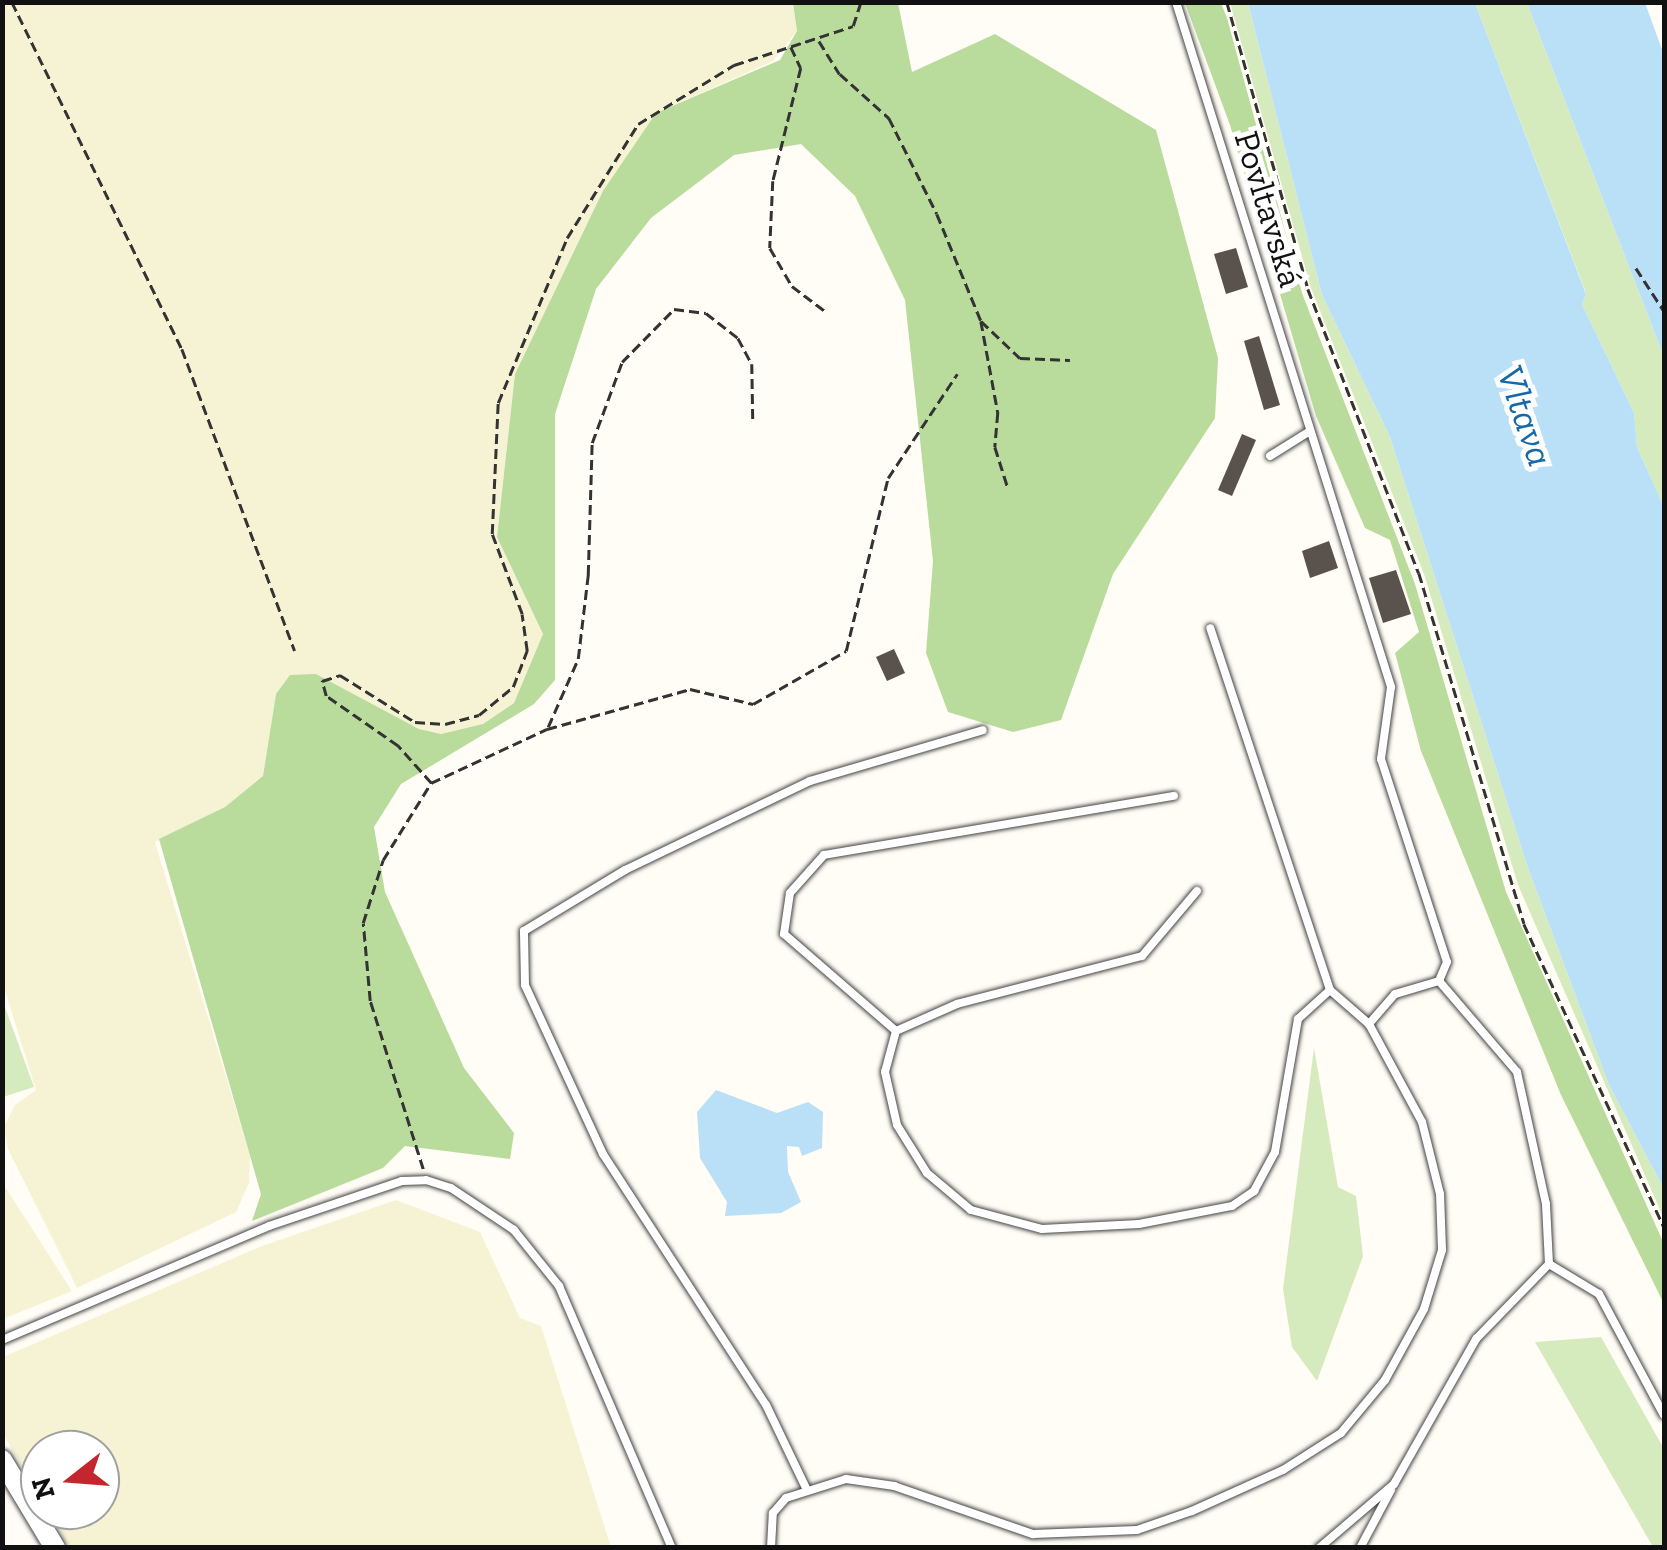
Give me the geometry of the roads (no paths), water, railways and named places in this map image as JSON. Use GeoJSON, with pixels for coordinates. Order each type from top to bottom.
{"type":"FeatureCollection","features":[{"type":"Feature","properties":{"kind":"street"},"geometry":{"type":"LineString","coordinates":[[2,1460],[54,1548]]}},
{"type":"Feature","properties":{"kind":"lane","name":"Povltavská"},"geometry":{"type":"LineString","coordinates":[[1176,2],[1391,687],[1381,759],[1448,962],[1439,981]]}},
{"type":"Feature","properties":{"kind":"lane"},"geometry":{"type":"LineString","coordinates":[[1270,456],[1310,431]]}},
{"type":"Feature","properties":{"kind":"lane"},"geometry":{"type":"LineString","coordinates":[[771,1548],[773,1514],[806,1488],[846,1480],[894,1486],[1033,1534],[1136,1530],[1283,1470],[1341,1433],[1385,1380],[1424,1309],[1442,1250],[1440,1194],[1422,1122],[1368,1024],[1330,990],[1210,628]]}},
{"type":"Feature","properties":{"kind":"lane"},"geometry":{"type":"LineString","coordinates":[[806,1488],[766,1405],[603,1154],[525,985],[524,931],[625,870],[810,781],[984,730]]}},
{"type":"Feature","properties":{"kind":"lane"},"geometry":{"type":"LineString","coordinates":[[896,1031],[784,934],[790,893],[824,856],[1174,796]]}},
{"type":"Feature","properties":{"kind":"lane"},"geometry":{"type":"LineString","coordinates":[[896,1031],[957,1004],[1142,956],[1197,890]]}},
{"type":"Feature","properties":{"kind":"lane"},"geometry":{"type":"LineString","coordinates":[[1360,1548],[1476,1339],[1549,1264],[1546,1204],[1517,1072],[1439,981],[1394,994],[1368,1024]]}},
{"type":"Feature","properties":{"kind":"lane"},"geometry":{"type":"LineString","coordinates":[[896,1031],[885,1072],[897,1125],[928,1173],[971,1210],[1042,1229],[1139,1224],[1232,1206],[1254,1191],[1275,1152],[1298,1019],[1330,990]]}},
{"type":"Feature","properties":{"kind":"lane"},"geometry":{"type":"LineString","coordinates":[[2,1340],[269,1226],[402,1181],[426,1180],[451,1188],[514,1230],[559,1286],[672,1548]]}},
{"type":"Feature","properties":{"kind":"lane"},"geometry":{"type":"LineString","coordinates":[[1549,1264],[1599,1294],[1664,1415]]}},
{"type":"Feature","properties":{"kind":"lane"},"geometry":{"type":"LineString","coordinates":[[1320,1548],[1394,1484]]}},
{"type":"Feature","properties":{"kind":"water","name":"Vltava"},"geometry":{"type":"Polygon","coordinates":[[[1248,3],[1475,3],[1586,294],[1582,304],[1634,413],[1637,447],[1664,507],[1664,1189],[1609,1085],[1528,868],[1390,437],[1322,295],[1248,3]]]}},
{"type":"Feature","properties":{"kind":"water"},"geometry":{"type":"Polygon","coordinates":[[[1527,3],[1645,3],[1664,55],[1664,357],[1527,3]]]}},
{"type":"Feature","properties":{"kind":"water"},"geometry":{"type":"Polygon","coordinates":[[[716,1090],[777,1113],[808,1102],[823,1112],[822,1148],[802,1156],[799,1147],[787,1146],[788,1172],[801,1202],[781,1213],[725,1216],[727,1202],[700,1158],[697,1112],[716,1090]]]}}]}
